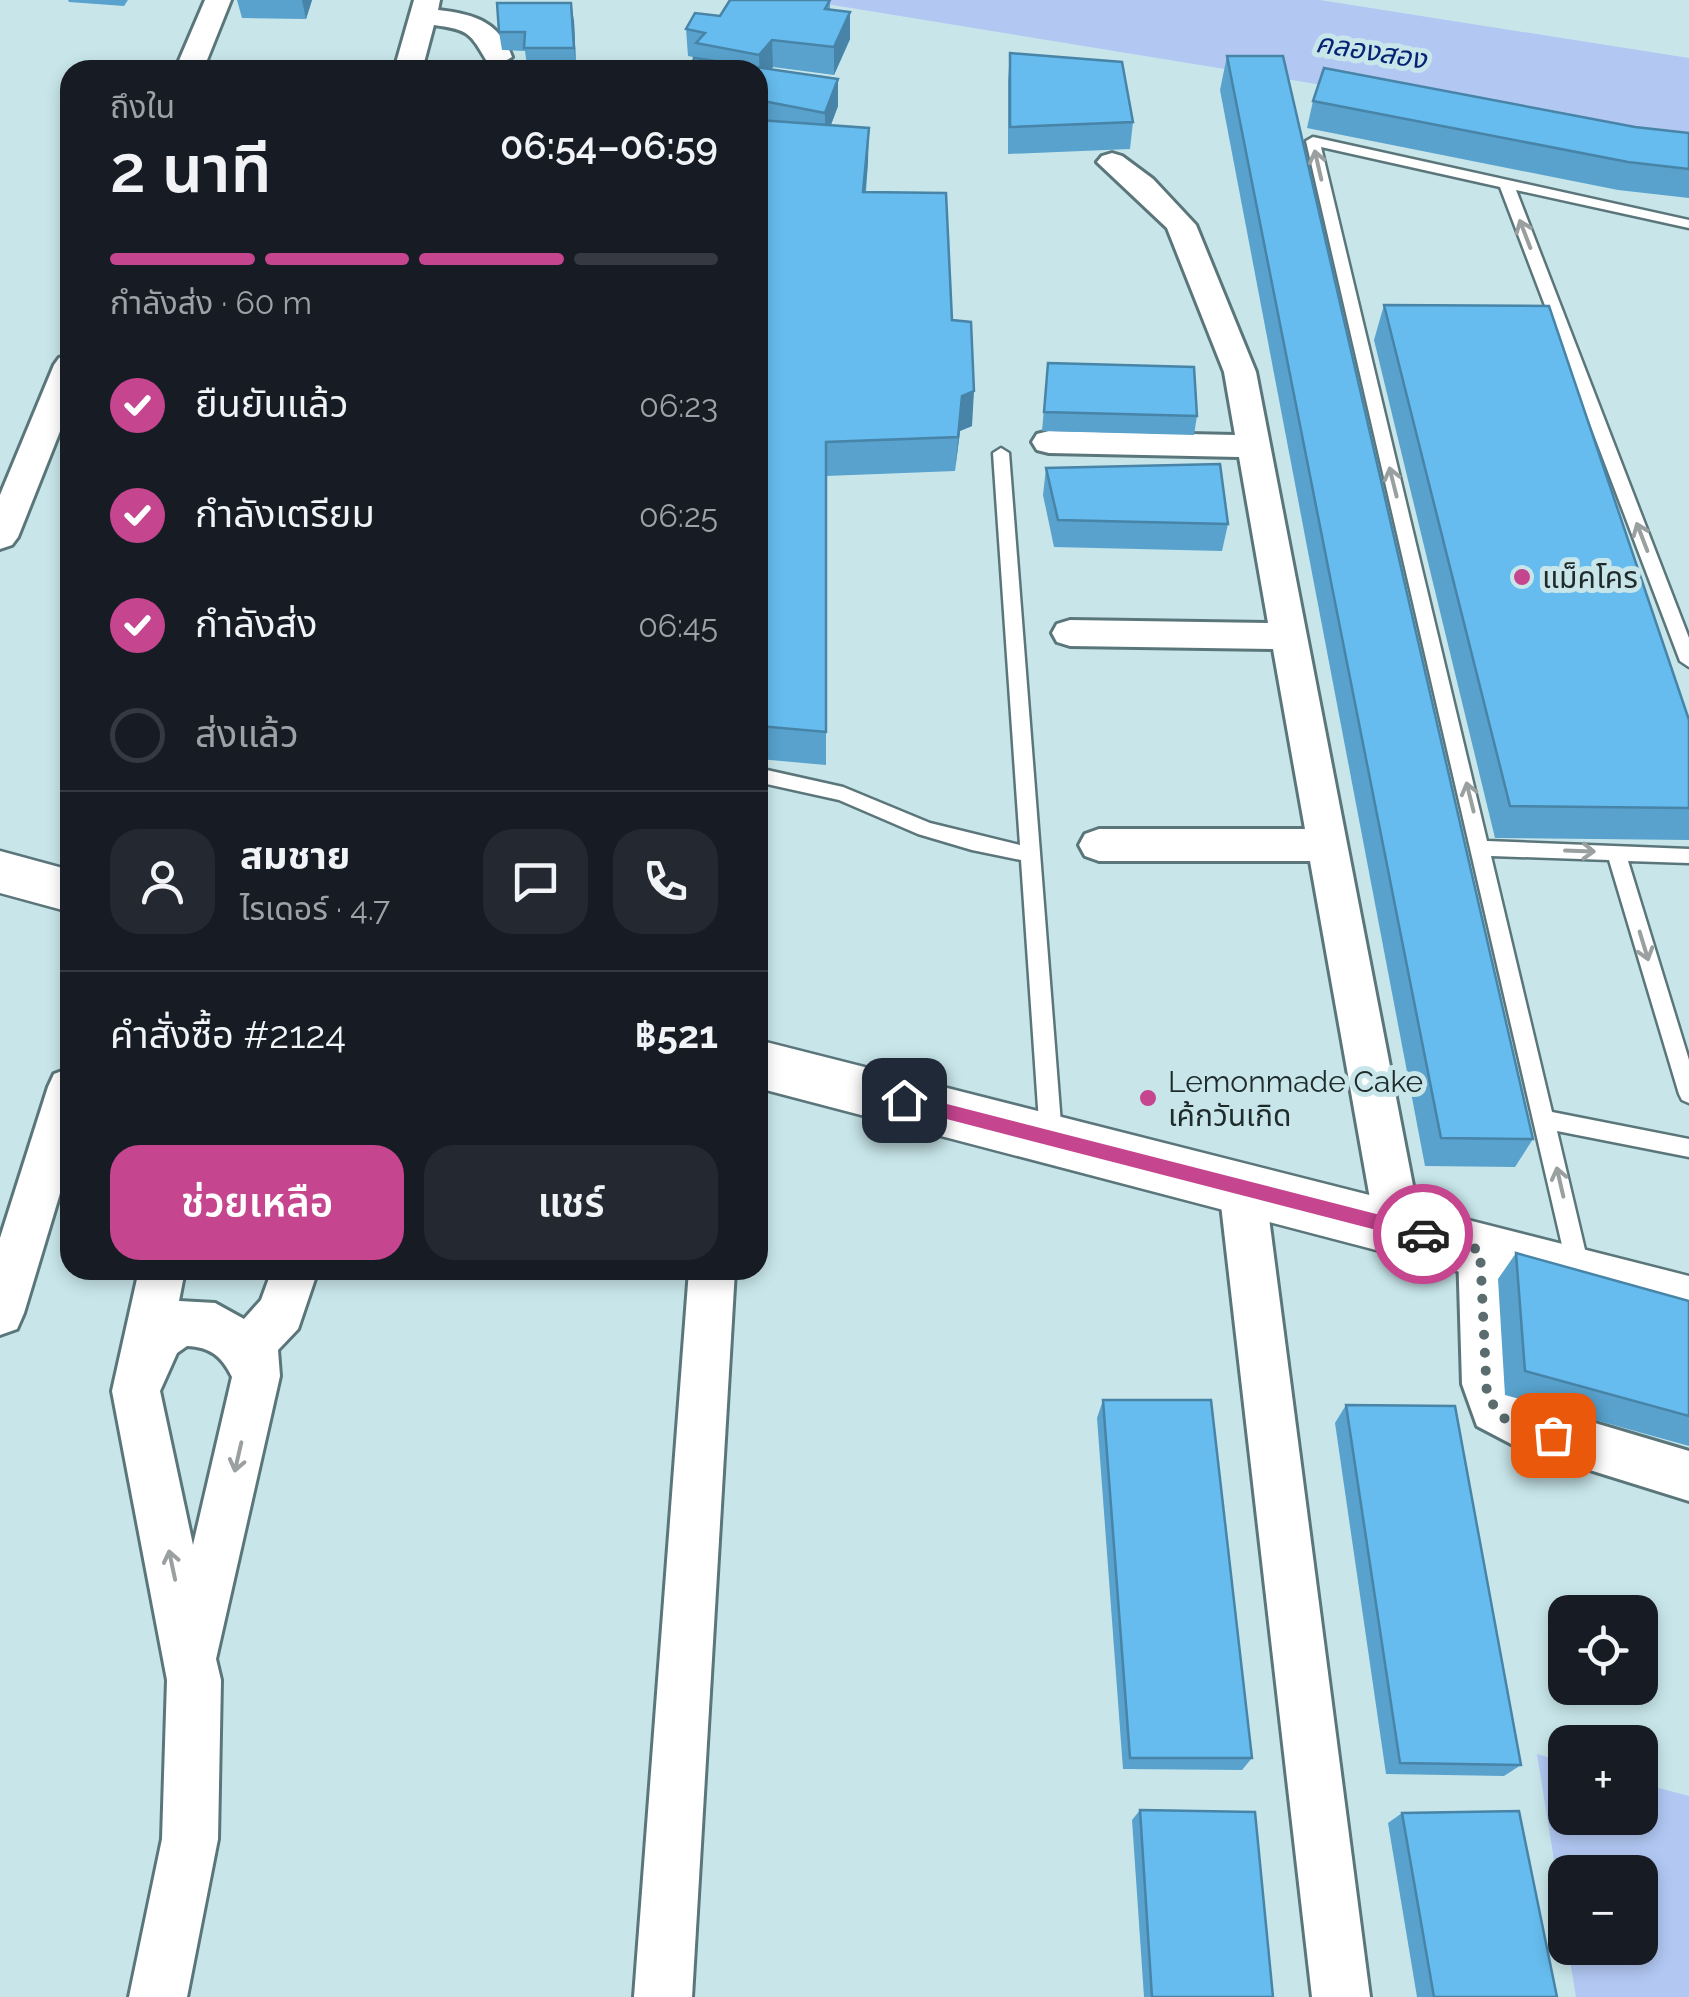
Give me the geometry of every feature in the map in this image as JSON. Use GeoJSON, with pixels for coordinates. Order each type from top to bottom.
{"type":"FeatureCollection","features":[{"type":"Feature","properties":{"kind":"street"},"geometry":{"type":"LineString","coordinates":[[193,60],[218,0]]}},
{"type":"Feature","properties":{"kind":"street"},"geometry":{"type":"LineString","coordinates":[[411,60],[425,8],[484,29],[494,40],[498,57]]}},
{"type":"Feature","properties":{"kind":"street"},"geometry":{"type":"LineString","coordinates":[[1112,162],[1142,185],[1181,225],[1240,372],[1398,1227]]}},
{"type":"Feature","properties":{"kind":"street"},"geometry":{"type":"LineString","coordinates":[[0,538],[60,389]]}},
{"type":"Feature","properties":{"kind":"street"},"geometry":{"type":"LineString","coordinates":[[1050,442],[1254,446]]}},
{"type":"Feature","properties":{"kind":"street"},"geometry":{"type":"LineString","coordinates":[[1070,633],[1289,636]]}},
{"type":"Feature","properties":{"kind":"street"},"geometry":{"type":"LineString","coordinates":[[1099,844],[1328,845]]}},
{"type":"Feature","properties":{"kind":"street"},"geometry":{"type":"LineString","coordinates":[[0,872],[60,888]]}},
{"type":"Feature","properties":{"kind":"street"},"geometry":{"type":"LineString","coordinates":[[768,1066],[1051,1136],[1689,1304]]}},
{"type":"Feature","properties":{"kind":"street"},"geometry":{"type":"LineString","coordinates":[[0,1312],[60,1119]]}},
{"type":"Feature","properties":{"kind":"street"},"geometry":{"type":"LineString","coordinates":[[1242,1187],[1341,1997]]}},
{"type":"Feature","properties":{"kind":"street"},"geometry":{"type":"LineString","coordinates":[[1480,1250],[1486,1384],[1494,1409],[1519,1424],[1689,1476]]}},
{"type":"Feature","properties":{"kind":"street"},"geometry":{"type":"LineString","coordinates":[[160,1280],[136,1391],[192,1660]]}},
{"type":"Feature","properties":{"kind":"street"},"geometry":{"type":"LineString","coordinates":[[158,1997],[190,1838],[192,1660],[256,1376],[252,1343],[281,1312],[292,1280]]}},
{"type":"Feature","properties":{"kind":"street"},"geometry":{"type":"LineString","coordinates":[[663,1997],[711,1280]]}},
{"type":"Feature","properties":{"kind":"street"},"geometry":{"type":"LineString","coordinates":[[136,1391],[160,1336],[180,1324],[215,1325],[242,1346],[256,1376]]}},
{"type":"Feature","properties":{"kind":"lane"},"geometry":{"type":"LineString","coordinates":[[1581,1277],[1483,848],[1354,326],[1313,141],[1689,224]]}},
{"type":"Feature","properties":{"kind":"lane"},"geometry":{"type":"LineString","coordinates":[[1506,183],[1689,661]]}},
{"type":"Feature","properties":{"kind":"lane"},"geometry":{"type":"LineString","coordinates":[[1001,452],[1051,1136]]}},
{"type":"Feature","properties":{"kind":"lane"},"geometry":{"type":"LineString","coordinates":[[768,776],[843,794],[925,830],[1031,854]]}},
{"type":"Feature","properties":{"kind":"lane"},"geometry":{"type":"LineString","coordinates":[[1483,848],[1689,856]]}},
{"type":"Feature","properties":{"kind":"lane"},"geometry":{"type":"LineString","coordinates":[[1616,853],[1689,1094]]}},
{"type":"Feature","properties":{"kind":"lane"},"geometry":{"type":"LineString","coordinates":[[1546,1120],[1689,1148]]}},
{"type":"Feature","properties":{"kind":"water","name":"คลองสอง"},"geometry":{"type":"Polygon","coordinates":[[[802,0],[1320,0],[1689,58],[1689,145],[802,0]]]}},
{"type":"Feature","properties":{"kind":"water"},"geometry":{"type":"Polygon","coordinates":[[[1537,1754],[1548,1757],[1548,1823],[1537,1754]]]}},
{"type":"Feature","properties":{"kind":"water"},"geometry":{"type":"Polygon","coordinates":[[[1658,1788],[1689,1796],[1689,1997],[1576,1997],[1571,1965],[1658,1965],[1658,1855],[1553,1855],[1550,1835],[1658,1835],[1658,1788]]]}},
{"type":"Feature","properties":{"kind":"building"},"geometry":{"type":"Polygon","coordinates":[[[730,0],[830,0],[825,9],[850,12],[834,47],[772,40],[759,55],[696,43],[705,33],[686,29],[695,13],[720,16],[730,0]]]}},
{"type":"Feature","properties":{"kind":"building"},"geometry":{"type":"Polygon","coordinates":[[[497,3],[571,3],[574,48],[524,48],[525,32],[499,32],[497,3]]]}},
{"type":"Feature","properties":{"kind":"building"},"geometry":{"type":"Polygon","coordinates":[[[1010,53],[1122,62],[1133,122],[1010,127],[1010,53]]]}},
{"type":"Feature","properties":{"kind":"building"},"geometry":{"type":"Polygon","coordinates":[[[1227,56],[1283,56],[1533,1139],[1441,1138],[1227,56]]]}},
{"type":"Feature","properties":{"kind":"building"},"geometry":{"type":"Polygon","coordinates":[[[1324,68],[1635,127],[1689,133],[1689,169],[1628,162],[1313,101],[1324,68]]]}},
{"type":"Feature","properties":{"kind":"building"},"geometry":{"type":"Polygon","coordinates":[[[768,69],[838,79],[825,113],[768,102],[768,69]]]}},
{"type":"Feature","properties":{"kind":"building"},"geometry":{"type":"Polygon","coordinates":[[[768,121],[869,128],[863,192],[946,193],[952,320],[971,322],[974,391],[962,396],[958,437],[826,442],[826,732],[768,727],[768,121]]]}},
{"type":"Feature","properties":{"kind":"building","name":"แม็คโคร"},"geometry":{"type":"Polygon","coordinates":[[[1384,305],[1549,306],[1689,720],[1689,808],[1510,806],[1384,305]]]}},
{"type":"Feature","properties":{"kind":"building"},"geometry":{"type":"Polygon","coordinates":[[[1048,363],[1194,367],[1197,416],[1044,412],[1048,363]]]}},
{"type":"Feature","properties":{"kind":"building"},"geometry":{"type":"Polygon","coordinates":[[[1220,464],[1228,524],[1058,520],[1046,468],[1220,464]]]}},
{"type":"Feature","properties":{"kind":"building"},"geometry":{"type":"Polygon","coordinates":[[[1516,1253],[1689,1301],[1689,1416],[1525,1371],[1516,1253]]]}},
{"type":"Feature","properties":{"kind":"building"},"geometry":{"type":"Polygon","coordinates":[[[1103,1400],[1211,1400],[1252,1758],[1130,1758],[1103,1400]]]}},
{"type":"Feature","properties":{"kind":"building"},"geometry":{"type":"Polygon","coordinates":[[[1346,1405],[1455,1406],[1521,1765],[1400,1763],[1346,1405]]]}},
{"type":"Feature","properties":{"kind":"building"},"geometry":{"type":"Polygon","coordinates":[[[1140,1810],[1255,1812],[1273,1997],[1152,1997],[1140,1810]]]}},
{"type":"Feature","properties":{"kind":"building"},"geometry":{"type":"Polygon","coordinates":[[[1519,1811],[1557,1997],[1434,1997],[1402,1813],[1519,1811]]]}},
{"type":"Feature","properties":{"kind":"way so far"},"geometry":{"type":"LineString","coordinates":[[1423,1234],[1480,1250],[1487,1397],[1505,1419],[1553,1435]]}},
{"type":"Feature","properties":{"kind":"place","name":"แม็คโคร"},"geometry":{"type":"Point","coordinates":[1522,577]}},
{"type":"Feature","properties":{"kind":"place","name":"Lemonmade Cake เค้กวันเกิด"},"geometry":{"type":"Point","coordinates":[1148,1098]}},
{"type":"Feature","properties":{"kind":"route"},"geometry":{"type":"LineString","coordinates":[[904,1100],[1423,1234]]}}]}
